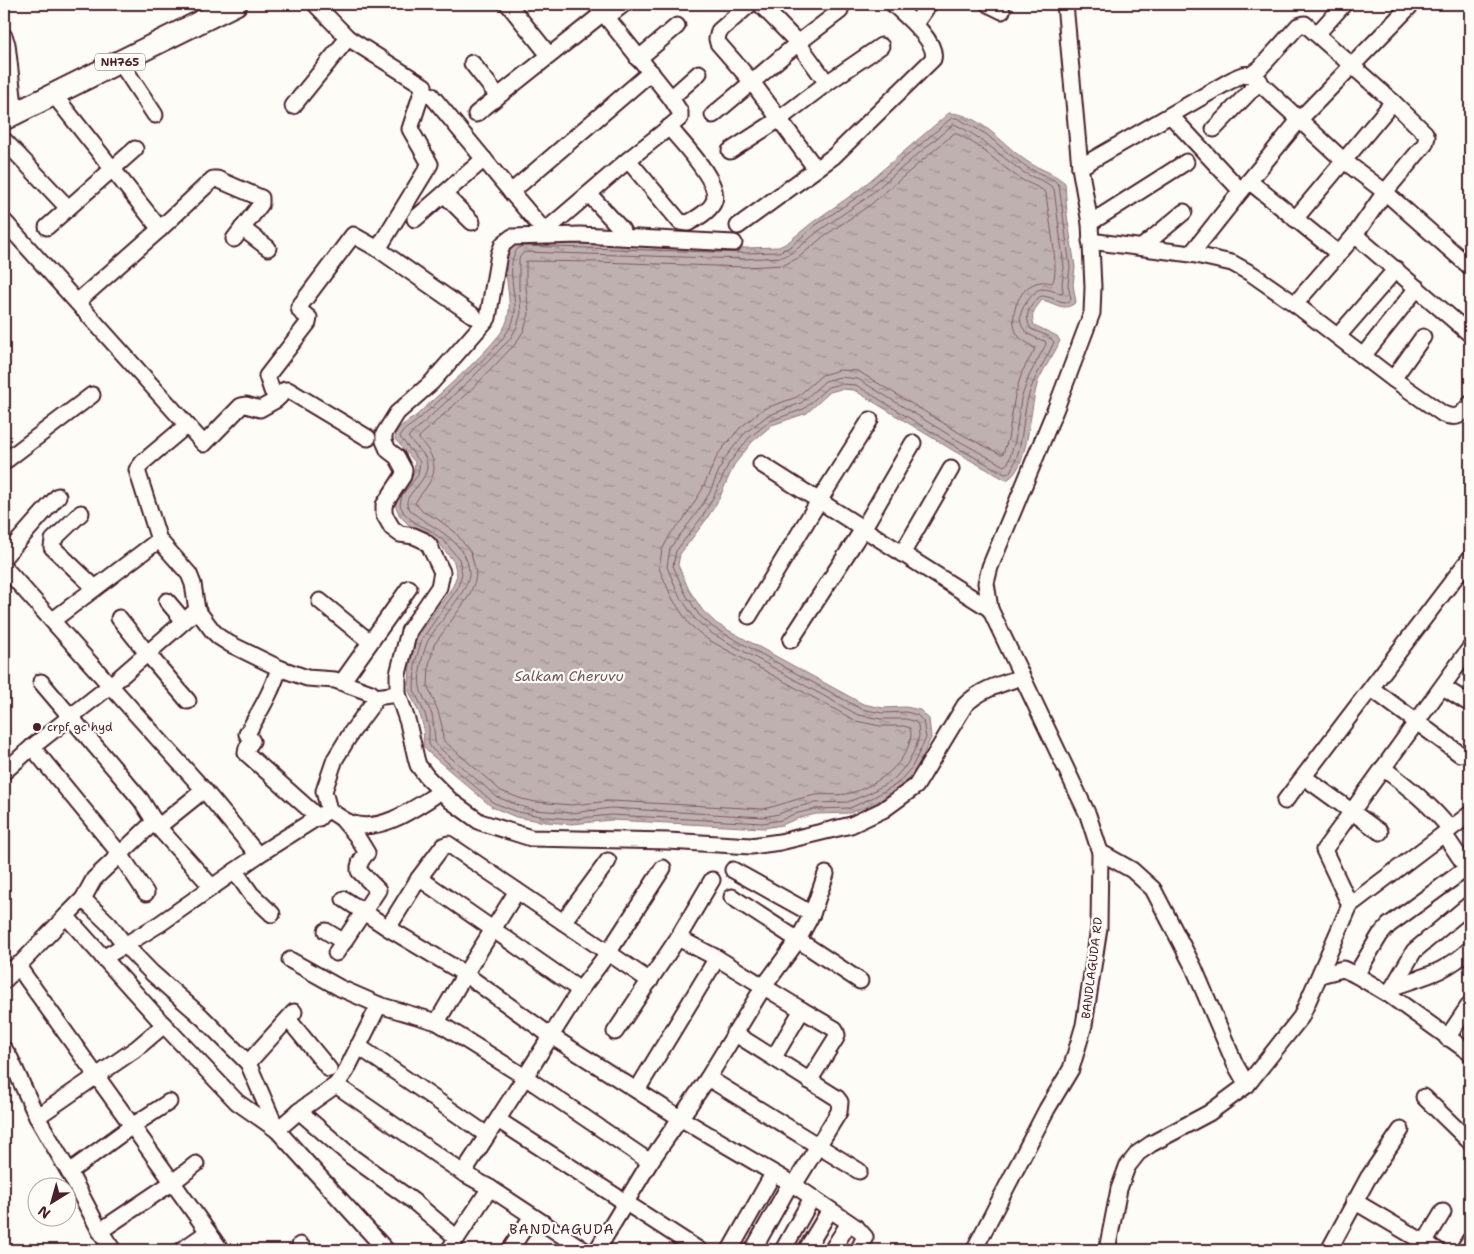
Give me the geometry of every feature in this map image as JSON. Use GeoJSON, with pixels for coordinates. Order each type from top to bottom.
{"type":"FeatureCollection","features":[{"type":"Feature","properties":{"kind":"highway","name":"NH765"},"geometry":{"type":"LineString","coordinates":[[9,117],[236,4]]}},
{"type":"Feature","properties":{"kind":"street"},"geometry":{"type":"LineString","coordinates":[[315,4],[348,38],[424,86],[410,129],[430,164],[378,249]]}},
{"type":"Feature","properties":{"kind":"street"},"geometry":{"type":"LineString","coordinates":[[508,4],[549,55]]}},
{"type":"Feature","properties":{"kind":"street"},"geometry":{"type":"LineString","coordinates":[[476,114],[602,11],[624,4]]}},
{"type":"Feature","properties":{"kind":"street"},"geometry":{"type":"LineString","coordinates":[[750,4],[719,31],[718,43],[752,82],[778,120],[816,169]]}},
{"type":"Feature","properties":{"kind":"street"},"geometry":{"type":"LineString","coordinates":[[760,4],[798,43],[827,84]]}},
{"type":"Feature","properties":{"kind":"street"},"geometry":{"type":"LineString","coordinates":[[738,226],[834,156],[933,59],[935,54],[934,48],[915,24],[893,4]]}},
{"type":"Feature","properties":{"kind":"street"},"geometry":{"type":"LineString","coordinates":[[915,24],[929,4]]}},
{"type":"Feature","properties":{"kind":"street"},"geometry":{"type":"LineString","coordinates":[[988,4],[1002,11]]}},
{"type":"Feature","properties":{"kind":"street","name":"BANDLAGUDA RD"},"geometry":{"type":"LineString","coordinates":[[974,1250],[1071,1068],[1084,1025],[1099,928],[1100,852],[1088,815],[990,609],[986,583],[993,559],[1056,408],[1092,313],[1093,287],[1090,223],[1080,167],[1065,4]]}},
{"type":"Feature","properties":{"kind":"street"},"geometry":{"type":"LineString","coordinates":[[1317,34],[1344,4]]}},
{"type":"Feature","properties":{"kind":"street"},"geometry":{"type":"LineString","coordinates":[[1191,254],[1300,119],[1412,4]]}},
{"type":"Feature","properties":{"kind":"street"},"geometry":{"type":"LineString","coordinates":[[431,95],[541,228],[551,226],[670,127],[681,115],[671,98],[651,72],[638,59],[602,11]]}},
{"type":"Feature","properties":{"kind":"street"},"geometry":{"type":"LineString","coordinates":[[713,115],[798,43],[840,11]]}},
{"type":"Feature","properties":{"kind":"street"},"geometry":{"type":"LineString","coordinates":[[1214,129],[1256,78],[1260,68],[1300,24],[1305,24],[1393,102],[1427,137],[1424,144],[1385,192],[1355,235],[1295,304]]}},
{"type":"Feature","properties":{"kind":"street"},"geometry":{"type":"LineString","coordinates":[[638,59],[677,26]]}},
{"type":"Feature","properties":{"kind":"street"},"geometry":{"type":"LineString","coordinates":[[4,36],[7,44],[9,117]]}},
{"type":"Feature","properties":{"kind":"street"},"geometry":{"type":"LineString","coordinates":[[293,106],[348,38]]}},
{"type":"Feature","properties":{"kind":"street"},"geometry":{"type":"LineString","coordinates":[[730,151],[778,120],[881,46]]}},
{"type":"Feature","properties":{"kind":"street"},"geometry":{"type":"LineString","coordinates":[[120,62],[155,115]]}},
{"type":"Feature","properties":{"kind":"street"},"geometry":{"type":"LineString","coordinates":[[472,63],[498,96]]}},
{"type":"Feature","properties":{"kind":"street"},"geometry":{"type":"LineString","coordinates":[[511,192],[651,72]]}},
{"type":"Feature","properties":{"kind":"street"},"geometry":{"type":"LineString","coordinates":[[671,98],[699,73]]}},
{"type":"Feature","properties":{"kind":"street"},"geometry":{"type":"LineString","coordinates":[[1080,167],[1246,74],[1256,78],[1343,160],[1385,192],[1470,267]]}},
{"type":"Feature","properties":{"kind":"street"},"geometry":{"type":"LineString","coordinates":[[54,95],[160,229]]}},
{"type":"Feature","properties":{"kind":"street"},"geometry":{"type":"LineString","coordinates":[[1295,219],[1393,102]]}},
{"type":"Feature","properties":{"kind":"street"},"geometry":{"type":"LineString","coordinates":[[1171,116],[1245,186],[1295,219],[1339,254]]}},
{"type":"Feature","properties":{"kind":"street"},"geometry":{"type":"LineString","coordinates":[[628,160],[680,222],[688,224],[695,219],[713,204],[715,191],[713,184],[700,165],[670,127]]}},
{"type":"Feature","properties":{"kind":"street"},"geometry":{"type":"LineString","coordinates":[[4,140],[68,208]]}},
{"type":"Feature","properties":{"kind":"street"},"geometry":{"type":"LineString","coordinates":[[47,227],[135,149]]}},
{"type":"Feature","properties":{"kind":"street"},"geometry":{"type":"LineString","coordinates":[[415,219],[484,159]]}},
{"type":"Feature","properties":{"kind":"street"},"geometry":{"type":"LineString","coordinates":[[1090,223],[1186,162]]}},
{"type":"Feature","properties":{"kind":"street"},"geometry":{"type":"LineString","coordinates":[[77,302],[215,178],[261,198],[261,204],[238,234],[268,248]]}},
{"type":"Feature","properties":{"kind":"street"},"geometry":{"type":"LineString","coordinates":[[444,194],[472,222]]}},
{"type":"Feature","properties":{"kind":"street"},"geometry":{"type":"LineString","coordinates":[[589,194],[622,230]]}},
{"type":"Feature","properties":{"kind":"street"},"geometry":{"type":"LineString","coordinates":[[1142,247],[1184,212]]}},
{"type":"Feature","properties":{"kind":"street"},"geometry":{"type":"LineString","coordinates":[[4,221],[204,444],[241,406],[246,405],[260,409],[276,400],[285,390],[288,390],[368,438]]}},
{"type":"Feature","properties":{"kind":"street"},"geometry":{"type":"LineString","coordinates":[[279,397],[272,391],[267,376],[309,320],[307,316],[300,312],[299,308],[353,235],[378,249],[474,316]]}},
{"type":"Feature","properties":{"kind":"street"},"geometry":{"type":"LineString","coordinates":[[734,243],[580,235],[512,238],[503,244],[498,254],[488,318],[431,383],[397,413],[384,434],[384,441],[388,450],[397,457],[404,470],[403,476],[384,505],[384,514],[392,528],[400,534],[414,536],[423,540],[429,546],[442,572],[439,587],[409,631],[398,674],[398,694],[408,723],[418,765],[427,777],[451,800],[480,822],[531,838],[668,841],[752,846],[780,842],[851,825],[883,810],[916,786],[965,706],[972,698],[985,690],[1022,677]]}},
{"type":"Feature","properties":{"kind":"street"},"geometry":{"type":"LineString","coordinates":[[1355,235],[1470,334]]}},
{"type":"Feature","properties":{"kind":"street"},"geometry":{"type":"LineString","coordinates":[[1090,241],[1191,254],[1232,263],[1252,274],[1295,304],[1393,379],[1444,414],[1452,418],[1458,416],[1470,404]]}},
{"type":"Feature","properties":{"kind":"street"},"geometry":{"type":"LineString","coordinates":[[1338,336],[1396,269]]}},
{"type":"Feature","properties":{"kind":"street"},"geometry":{"type":"LineString","coordinates":[[1363,356],[1417,288]]}},
{"type":"Feature","properties":{"kind":"street"},"geometry":{"type":"LineString","coordinates":[[1393,379],[1423,337]]}},
{"type":"Feature","properties":{"kind":"street"},"geometry":{"type":"LineString","coordinates":[[4,462],[92,395]]}},
{"type":"Feature","properties":{"kind":"street"},"geometry":{"type":"LineString","coordinates":[[749,616],[870,420]]}},
{"type":"Feature","properties":{"kind":"street"},"geometry":{"type":"LineString","coordinates":[[187,424],[143,462],[137,470],[137,475],[159,540],[189,574],[198,610],[219,638],[279,668],[298,676],[342,682],[371,693],[375,697]]}},
{"type":"Feature","properties":{"kind":"street"},"geometry":{"type":"LineString","coordinates":[[792,640],[863,529],[913,443]]}},
{"type":"Feature","properties":{"kind":"street"},"geometry":{"type":"LineString","coordinates":[[761,464],[990,609]]}},
{"type":"Feature","properties":{"kind":"street"},"geometry":{"type":"LineString","coordinates":[[902,554],[952,469]]}},
{"type":"Feature","properties":{"kind":"street"},"geometry":{"type":"LineString","coordinates":[[4,557],[58,496]]}},
{"type":"Feature","properties":{"kind":"street"},"geometry":{"type":"LineString","coordinates":[[81,513],[53,540],[52,547],[95,588]]}},
{"type":"Feature","properties":{"kind":"street"},"geometry":{"type":"LineString","coordinates":[[53,620],[159,540]]}},
{"type":"Feature","properties":{"kind":"street"},"geometry":{"type":"LineString","coordinates":[[1285,801],[1468,566]]}},
{"type":"Feature","properties":{"kind":"street"},"geometry":{"type":"LineString","coordinates":[[4,567],[204,790],[258,855]]}},
{"type":"Feature","properties":{"kind":"street"},"geometry":{"type":"LineString","coordinates":[[342,682],[409,588]]}},
{"type":"Feature","properties":{"kind":"street"},"geometry":{"type":"LineString","coordinates":[[167,601],[184,621]]}},
{"type":"Feature","properties":{"kind":"street"},"geometry":{"type":"LineString","coordinates":[[320,601],[370,642]]}},
{"type":"Feature","properties":{"kind":"street"},"geometry":{"type":"LineString","coordinates":[[4,772],[32,747],[111,685],[198,610]]}},
{"type":"Feature","properties":{"kind":"street"},"geometry":{"type":"LineString","coordinates":[[119,618],[188,702]]}},
{"type":"Feature","properties":{"kind":"street"},"geometry":{"type":"LineString","coordinates":[[386,620],[402,630]]}},
{"type":"Feature","properties":{"kind":"street"},"geometry":{"type":"LineString","coordinates":[[1350,905],[1324,850],[1470,648]]}},
{"type":"Feature","properties":{"kind":"street"},"geometry":{"type":"LineString","coordinates":[[279,668],[261,710],[247,734],[247,737],[252,741],[246,753],[324,814],[352,824],[362,826],[374,825],[411,811],[434,796]]}},
{"type":"Feature","properties":{"kind":"street"},"geometry":{"type":"LineString","coordinates":[[41,682],[141,800],[156,824],[212,887]]}},
{"type":"Feature","properties":{"kind":"street"},"geometry":{"type":"LineString","coordinates":[[1443,687],[1470,704]]}},
{"type":"Feature","properties":{"kind":"street"},"geometry":{"type":"LineString","coordinates":[[1372,689],[1460,754]]}},
{"type":"Feature","properties":{"kind":"street"},"geometry":{"type":"LineString","coordinates":[[375,697],[398,694]]}},
{"type":"Feature","properties":{"kind":"street"},"geometry":{"type":"LineString","coordinates":[[324,814],[324,791],[335,759],[351,733],[374,703],[375,697]]}},
{"type":"Feature","properties":{"kind":"street"},"geometry":{"type":"LineString","coordinates":[[32,747],[120,854],[146,893]]}},
{"type":"Feature","properties":{"kind":"street"},"geometry":{"type":"LineString","coordinates":[[1356,975],[1388,925],[1469,866],[1435,811],[1418,794],[1383,768]]}},
{"type":"Feature","properties":{"kind":"street"},"geometry":{"type":"LineString","coordinates":[[1304,777],[1380,832]]}},
{"type":"Feature","properties":{"kind":"street"},"geometry":{"type":"LineString","coordinates":[[4,981],[83,899],[94,879],[120,854],[156,824],[204,790]]}},
{"type":"Feature","properties":{"kind":"street"},"geometry":{"type":"LineString","coordinates":[[104,958],[161,923],[258,855],[324,814]]}},
{"type":"Feature","properties":{"kind":"street"},"geometry":{"type":"LineString","coordinates":[[1107,1250],[1119,1189],[1127,1167],[1138,1153],[1208,1113],[1246,1085],[1301,1017],[1350,905],[1470,814]]}},
{"type":"Feature","properties":{"kind":"street"},"geometry":{"type":"LineString","coordinates":[[326,931],[340,948],[378,890],[359,872],[358,868],[367,853],[356,835],[342,819]]}},
{"type":"Feature","properties":{"kind":"street"},"geometry":{"type":"LineString","coordinates":[[388,928],[442,846],[446,844],[650,981]]}},
{"type":"Feature","properties":{"kind":"street"},"geometry":{"type":"LineString","coordinates":[[1100,852],[1132,870],[1153,889],[1194,968],[1235,1064],[1246,1085]]}},
{"type":"Feature","properties":{"kind":"street"},"geometry":{"type":"LineString","coordinates":[[563,922],[608,861]]}},
{"type":"Feature","properties":{"kind":"street"},"geometry":{"type":"LineString","coordinates":[[463,1172],[580,990],[608,953],[663,868]]}},
{"type":"Feature","properties":{"kind":"street"},"geometry":{"type":"LineString","coordinates":[[733,870],[812,914]]}},
{"type":"Feature","properties":{"kind":"street"},"geometry":{"type":"LineString","coordinates":[[235,871],[250,894],[272,914]]}},
{"type":"Feature","properties":{"kind":"street"},"geometry":{"type":"LineString","coordinates":[[597,1250],[650,1162],[708,1078],[764,986],[798,940],[812,914],[826,874]]}},
{"type":"Feature","properties":{"kind":"street"},"geometry":{"type":"LineString","coordinates":[[420,878],[580,990]]}},
{"type":"Feature","properties":{"kind":"street"},"geometry":{"type":"LineString","coordinates":[[615,1032],[678,938],[712,880]]}},
{"type":"Feature","properties":{"kind":"street"},"geometry":{"type":"LineString","coordinates":[[437,1022],[517,892]]}},
{"type":"Feature","properties":{"kind":"street"},"geometry":{"type":"LineString","coordinates":[[732,897],[860,981]]}},
{"type":"Feature","properties":{"kind":"street"},"geometry":{"type":"LineString","coordinates":[[83,899],[109,924],[152,973],[202,1017],[248,1063],[277,1130]]}},
{"type":"Feature","properties":{"kind":"street"},"geometry":{"type":"LineString","coordinates":[[344,899],[465,974],[551,1036],[680,1118],[792,1185],[857,1228],[865,1237],[858,1250]]}},
{"type":"Feature","properties":{"kind":"street"},"geometry":{"type":"LineString","coordinates":[[1390,991],[1414,951],[1470,904]]}},
{"type":"Feature","properties":{"kind":"street"},"geometry":{"type":"LineString","coordinates":[[66,916],[164,1025],[237,1102],[277,1130],[380,1248]]}},
{"type":"Feature","properties":{"kind":"street"},"geometry":{"type":"LineString","coordinates":[[678,938],[717,958],[834,1029],[837,1035],[809,1081]]}},
{"type":"Feature","properties":{"kind":"street"},"geometry":{"type":"LineString","coordinates":[[1390,991],[1431,975],[1459,960],[1470,949]]}},
{"type":"Feature","properties":{"kind":"street"},"geometry":{"type":"LineString","coordinates":[[637,1090],[717,958]]}},
{"type":"Feature","properties":{"kind":"street"},"geometry":{"type":"LineString","coordinates":[[290,960],[340,988],[379,1005],[437,1022],[525,1078],[650,1162]]}},
{"type":"Feature","properties":{"kind":"street"},"geometry":{"type":"LineString","coordinates":[[18,965],[221,1250]]}},
{"type":"Feature","properties":{"kind":"street"},"geometry":{"type":"LineString","coordinates":[[1320,975],[1343,969],[1390,991],[1447,1038],[1470,1053]]}},
{"type":"Feature","properties":{"kind":"street"},"geometry":{"type":"LineString","coordinates":[[1447,1038],[1470,1004]]}},
{"type":"Feature","properties":{"kind":"street"},"geometry":{"type":"LineString","coordinates":[[277,1130],[299,1110],[336,1085],[346,1071],[379,1005]]}},
{"type":"Feature","properties":{"kind":"street"},"geometry":{"type":"LineString","coordinates":[[774,1057],[802,1010]]}},
{"type":"Feature","properties":{"kind":"street"},"geometry":{"type":"LineString","coordinates":[[248,1063],[291,1015],[329,1069]]}},
{"type":"Feature","properties":{"kind":"street"},"geometry":{"type":"LineString","coordinates":[[37,1117],[137,1048],[164,1025]]}},
{"type":"Feature","properties":{"kind":"street"},"geometry":{"type":"LineString","coordinates":[[734,1033],[837,1098],[840,1102],[839,1112],[753,1250]]}},
{"type":"Feature","properties":{"kind":"street"},"geometry":{"type":"LineString","coordinates":[[358,1046],[487,1135]]}},
{"type":"Feature","properties":{"kind":"street"},"geometry":{"type":"LineString","coordinates":[[4,1049],[37,1117],[70,1172],[100,1231],[113,1250]]}},
{"type":"Feature","properties":{"kind":"street"},"geometry":{"type":"LineString","coordinates":[[708,1078],[859,1172]]}},
{"type":"Feature","properties":{"kind":"street"},"geometry":{"type":"LineString","coordinates":[[336,1085],[463,1172],[532,1216],[566,1246],[584,1250]]}},
{"type":"Feature","properties":{"kind":"street"},"geometry":{"type":"LineString","coordinates":[[1424,1097],[1470,1141]]}},
{"type":"Feature","properties":{"kind":"street"},"geometry":{"type":"LineString","coordinates":[[70,1172],[132,1126],[169,1102]]}},
{"type":"Feature","properties":{"kind":"street"},"geometry":{"type":"LineString","coordinates":[[299,1110],[352,1157],[413,1201],[453,1244],[490,1188]]}},
{"type":"Feature","properties":{"kind":"street"},"geometry":{"type":"LineString","coordinates":[[498,1120],[699,1250]]}},
{"type":"Feature","properties":{"kind":"street"},"geometry":{"type":"LineString","coordinates":[[1328,1250],[1368,1178],[1401,1130]]}},
{"type":"Feature","properties":{"kind":"street"},"geometry":{"type":"LineString","coordinates":[[100,1231],[196,1164]]}},
{"type":"Feature","properties":{"kind":"street"},"geometry":{"type":"LineString","coordinates":[[730,1250],[773,1174]]}},
{"type":"Feature","properties":{"kind":"street"},"geometry":{"type":"LineString","coordinates":[[783,1250],[812,1198]]}},
{"type":"Feature","properties":{"kind":"street"},"geometry":{"type":"LineString","coordinates":[[1354,1202],[1427,1248],[1443,1212]]}},
{"type":"Feature","properties":{"kind":"street"},"geometry":{"type":"LineString","coordinates":[[806,1250],[830,1210]]}},
{"type":"Feature","properties":{"kind":"street"},"geometry":{"type":"LineString","coordinates":[[510,1250],[532,1216]]}},
{"type":"Feature","properties":{"kind":"street"},"geometry":{"type":"LineString","coordinates":[[832,1250],[849,1223]]}},
{"type":"Feature","properties":{"kind":"street"},"geometry":{"type":"LineString","coordinates":[[182,1250],[208,1232]]}},
{"type":"Feature","properties":{"kind":"street"},"geometry":{"type":"LineString","coordinates":[[1464,1250],[1470,1240]]}},
{"type":"Feature","properties":{"kind":"water","name":"Salkam Cheruvu"},"geometry":{"type":"Polygon","coordinates":[[[949,113],[972,119],[982,125],[1022,158],[1065,183],[1067,215],[1075,267],[1073,285],[1076,302],[1068,307],[1064,307],[1042,300],[1034,311],[1034,325],[1057,336],[1060,341],[1039,379],[1020,464],[1014,474],[1006,480],[954,451],[854,390],[841,389],[830,392],[807,413],[772,425],[752,442],[734,465],[719,499],[706,520],[680,554],[678,565],[689,590],[703,611],[717,624],[863,704],[883,708],[906,707],[920,710],[929,719],[931,738],[916,770],[901,788],[875,803],[850,813],[816,814],[782,825],[764,828],[611,820],[572,824],[546,822],[516,817],[492,807],[428,752],[423,745],[424,729],[409,691],[410,662],[417,637],[453,586],[457,575],[454,562],[440,544],[426,534],[412,528],[400,516],[395,505],[397,493],[414,473],[415,462],[395,439],[396,432],[400,427],[417,415],[481,356],[506,325],[509,296],[506,266],[509,251],[515,243],[779,247],[859,190],[949,113]]]}},
{"type":"Feature","properties":{"kind":"place","name":"crpf gc hyd"},"geometry":{"type":"Point","coordinates":[37,727]}},
{"type":"Feature","properties":{"kind":"district","name":"BANDLAGUDA"},"geometry":{"type":"Point","coordinates":[562,1229]}}]}
